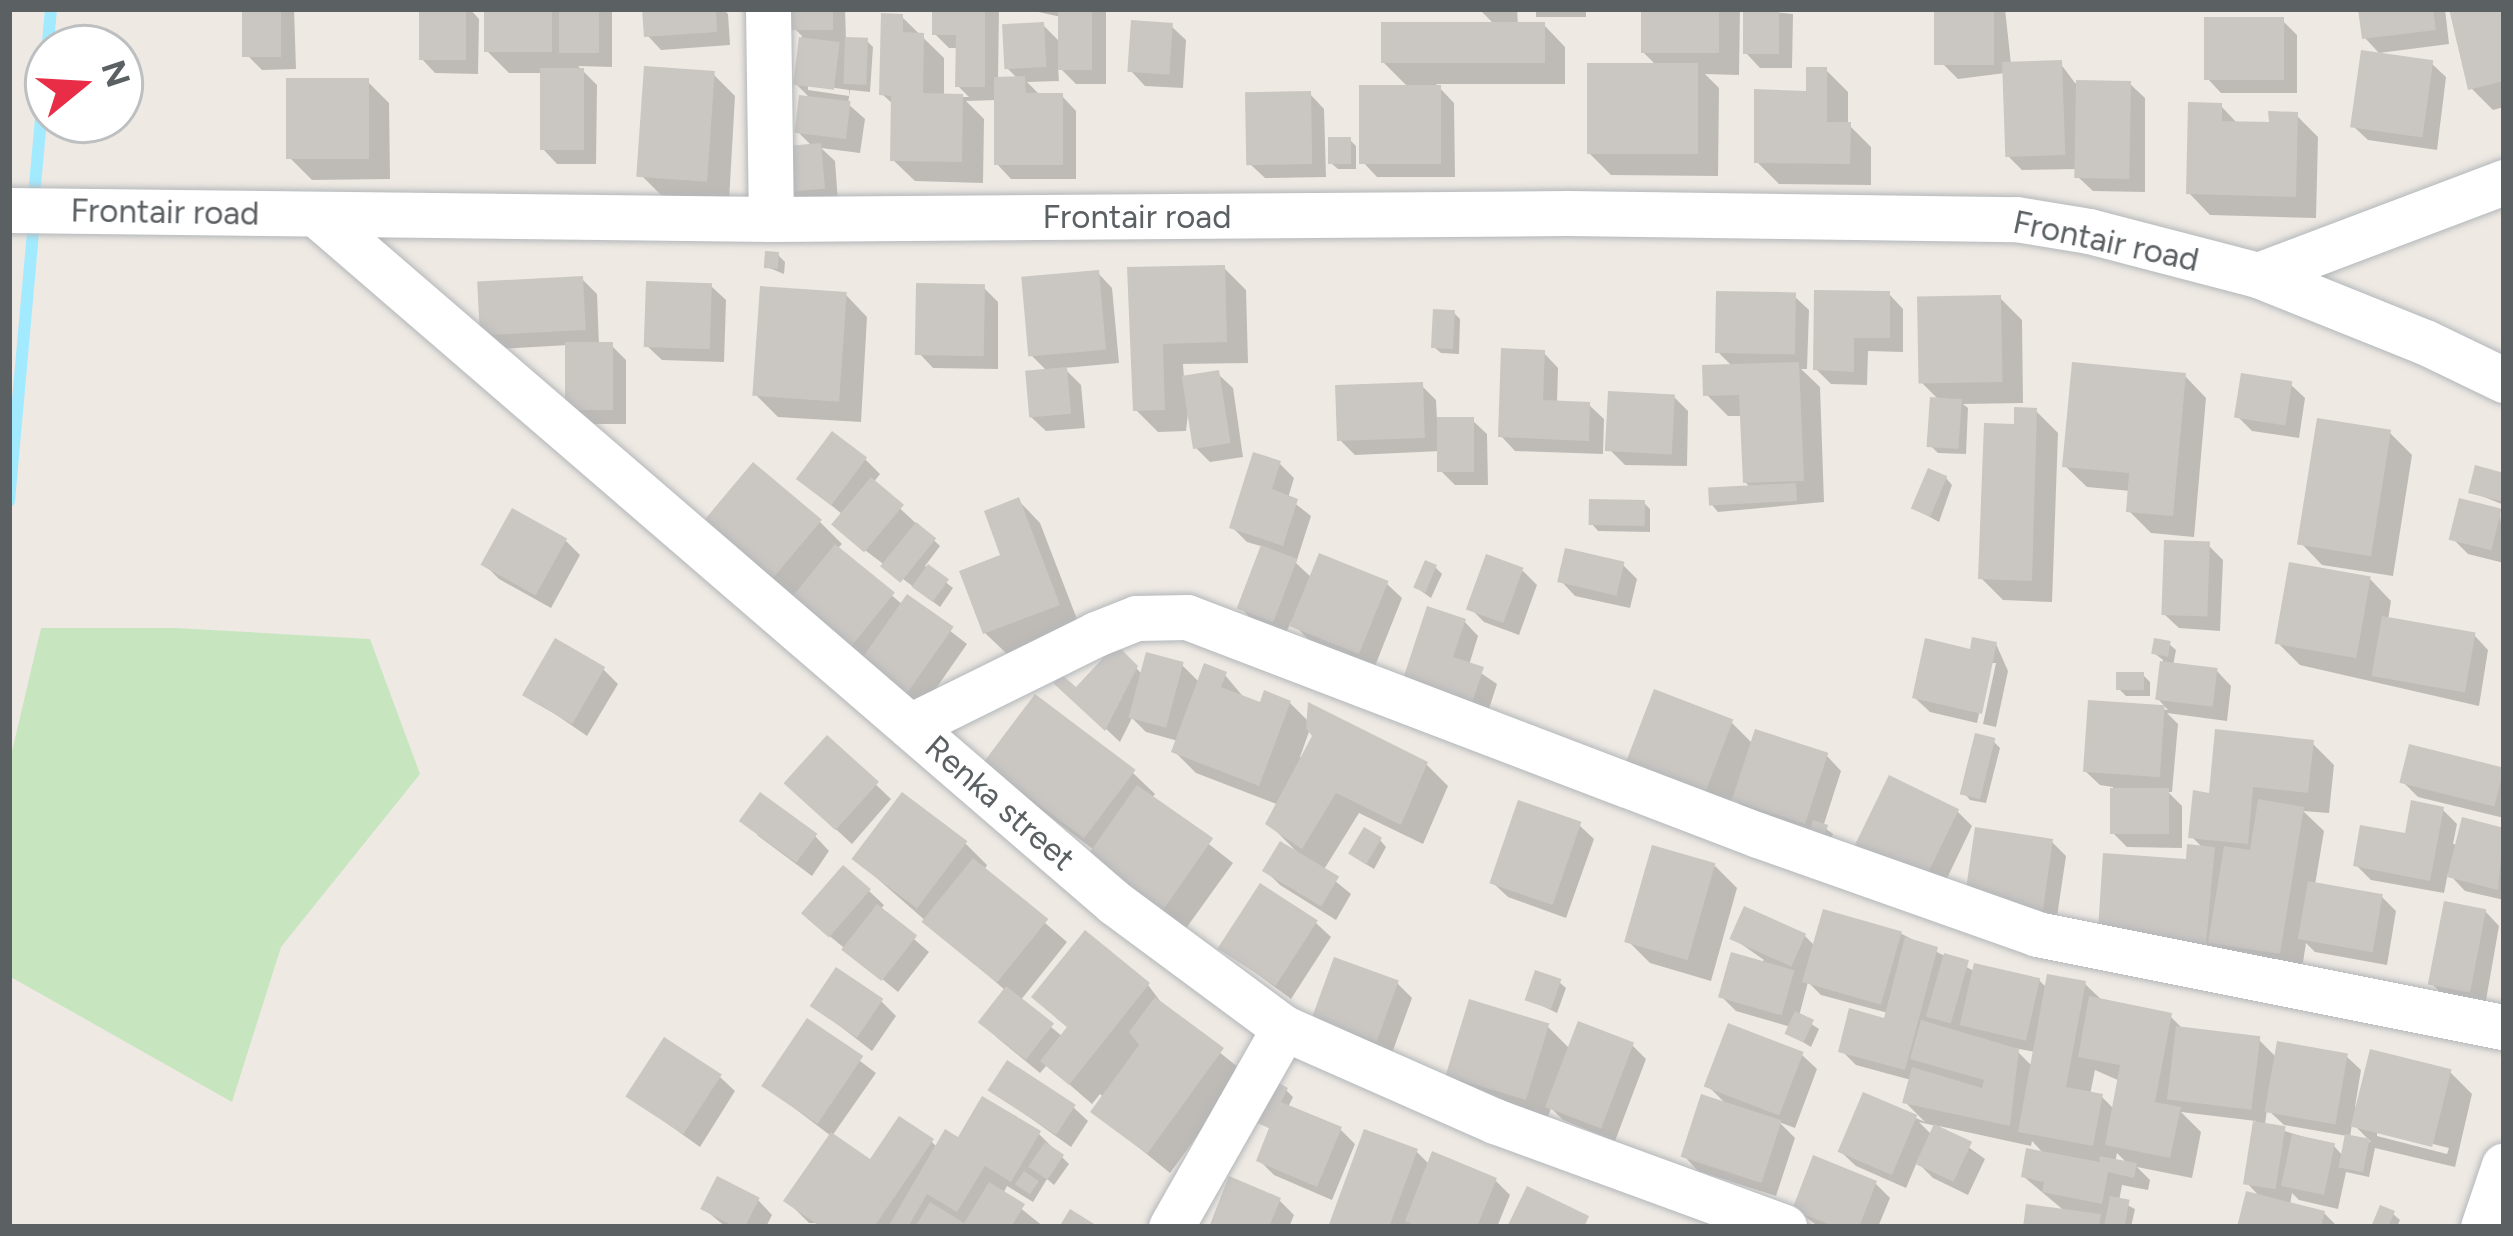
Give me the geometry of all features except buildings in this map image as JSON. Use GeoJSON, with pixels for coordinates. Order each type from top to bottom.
{"type":"FeatureCollection","features":[{"type":"Feature","properties":{"kind":"street"},"geometry":{"type":"LineString","coordinates":[[768,9],[771,219]]}},
{"type":"Feature","properties":{"kind":"street"},"geometry":{"type":"LineString","coordinates":[[2258,275],[2504,182]]}},
{"type":"Feature","properties":{"kind":"street","name":"Frontair road"},"geometry":{"type":"LineString","coordinates":[[9,210],[771,219],[1568,213],[1977,217],[2089,231],[2258,275],[2425,342],[2504,380]]}},
{"type":"Feature","properties":{"kind":"street","name":"Renka street"},"geometry":{"type":"LineString","coordinates":[[317,214],[1115,903],[1284,1028],[1495,1121],[1784,1227]]}},
{"type":"Feature","properties":{"kind":"street"},"geometry":{"type":"LineString","coordinates":[[910,726],[1136,618],[1187,617],[1758,835],[2037,934],[2504,1027]]}},
{"type":"Feature","properties":{"kind":"street"},"geometry":{"type":"LineString","coordinates":[[1171,1227],[1284,1028]]}},
{"type":"Feature","properties":{"kind":"street"},"geometry":{"type":"LineString","coordinates":[[2482,1227],[2504,1165]]}},
{"type":"Feature","properties":{"kind":"green space"},"geometry":{"type":"Polygon","coordinates":[[[41,628],[176,628],[370,639],[420,774],[281,947],[232,1102],[9,976],[9,764],[41,628]]]}},
{"type":"Feature","properties":{"kind":"waterway"},"geometry":{"type":"LineString","coordinates":[[35,185],[51,9]]}},
{"type":"Feature","properties":{"kind":"waterway"},"geometry":{"type":"LineString","coordinates":[[9,501],[33,230]]}}]}
